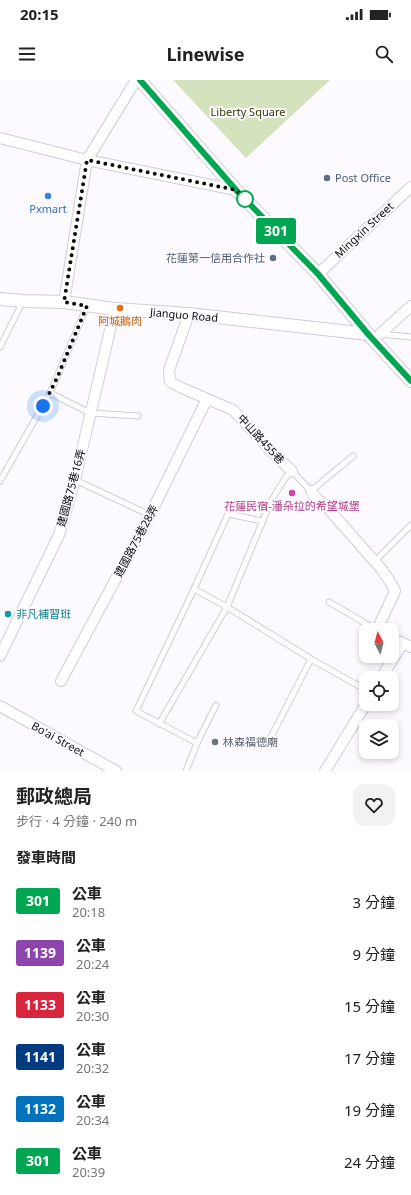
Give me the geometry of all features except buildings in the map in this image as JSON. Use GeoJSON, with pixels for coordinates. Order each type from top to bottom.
{"type":"FeatureCollection","features":[{"type":"Feature","properties":{"kind":"street"},"geometry":{"type":"LineString","coordinates":[[64,302],[87,160],[136,80]]}},
{"type":"Feature","properties":{"kind":"street"},"geometry":{"type":"LineString","coordinates":[[140,80],[236,190],[374,334],[411,381]]}},
{"type":"Feature","properties":{"kind":"street"},"geometry":{"type":"LineString","coordinates":[[0,138],[87,160],[236,190]]}},
{"type":"Feature","properties":{"kind":"street","name":"Mingxin Street"},"geometry":{"type":"LineString","coordinates":[[318,274],[411,187]]}},
{"type":"Feature","properties":{"kind":"street","name":"Jianguo Road"},"geometry":{"type":"LineString","coordinates":[[0,299],[64,302],[115,310],[188,314],[374,334]]}},
{"type":"Feature","properties":{"kind":"street"},"geometry":{"type":"LineString","coordinates":[[374,334],[411,306]]}},
{"type":"Feature","properties":{"kind":"street","name":"建國路75巷16弄"},"geometry":{"type":"LineString","coordinates":[[0,656],[59,535],[75,480],[115,310]]}},
{"type":"Feature","properties":{"kind":"street","name":"中山路455巷"},"geometry":{"type":"LineString","coordinates":[[188,314],[169,370],[170,382],[233,410],[292,471]]}},
{"type":"Feature","properties":{"kind":"street","name":"建國路75巷28弄"},"geometry":{"type":"LineString","coordinates":[[62,681],[150,515],[207,399]]}},
{"type":"Feature","properties":{"kind":"street"},"geometry":{"type":"LineString","coordinates":[[311,490],[317,499],[326,505],[383,571],[395,591],[380,623]]}},
{"type":"Feature","properties":{"kind":"street"},"geometry":{"type":"LineString","coordinates":[[387,671],[407,645]]}},
{"type":"Feature","properties":{"kind":"street","name":"Bo'ai Street"},"geometry":{"type":"LineString","coordinates":[[0,706],[116,771]]}},
{"type":"Feature","properties":{"kind":"street"},"geometry":{"type":"LineString","coordinates":[[325,771],[362,711]]}},
{"type":"Feature","properties":{"kind":"lane"},"geometry":{"type":"LineString","coordinates":[[0,347],[23,301]]}},
{"type":"Feature","properties":{"kind":"lane"},"geometry":{"type":"LineString","coordinates":[[0,481],[50,393],[87,306]]}},
{"type":"Feature","properties":{"kind":"lane"},"geometry":{"type":"LineString","coordinates":[[374,334],[411,337]]}},
{"type":"Feature","properties":{"kind":"lane"},"geometry":{"type":"LineString","coordinates":[[50,393],[90,414],[138,416]]}},
{"type":"Feature","properties":{"kind":"lane"},"geometry":{"type":"LineString","coordinates":[[159,724],[227,607],[272,501],[286,477],[292,471],[311,490],[353,456]]}},
{"type":"Feature","properties":{"kind":"lane"},"geometry":{"type":"LineString","coordinates":[[75,480],[150,515]]}},
{"type":"Feature","properties":{"kind":"lane"},"geometry":{"type":"LineString","coordinates":[[197,744],[136,711],[228,514],[264,521]]}},
{"type":"Feature","properties":{"kind":"lane"},"geometry":{"type":"LineString","coordinates":[[374,562],[411,525]]}},
{"type":"Feature","properties":{"kind":"lane"},"geometry":{"type":"LineString","coordinates":[[194,589],[227,607],[311,659],[359,686]]}},
{"type":"Feature","properties":{"kind":"lane"},"geometry":{"type":"LineString","coordinates":[[329,602],[365,623]]}},
{"type":"Feature","properties":{"kind":"lane"},"geometry":{"type":"LineString","coordinates":[[270,739],[311,659]]}},
{"type":"Feature","properties":{"kind":"lane"},"geometry":{"type":"LineString","coordinates":[[186,771],[197,744],[216,706]]}},
{"type":"Feature","properties":{"kind":"green space","name":"Liberty Square"},"geometry":{"type":"Polygon","coordinates":[[[173,80],[330,80],[246,158],[173,80]]]}},
{"type":"Feature","properties":{"kind":"bus line","name":"301"},"geometry":{"type":"LineString","coordinates":[[140,80],[236,190],[318,274],[368,334],[411,381]]}},
{"type":"Feature","properties":{"kind":"place","name":"Post Office"},"geometry":{"type":"Point","coordinates":[327,178]}},
{"type":"Feature","properties":{"kind":"place","name":"Pxmart"},"geometry":{"type":"Point","coordinates":[48,196]}},
{"type":"Feature","properties":{"kind":"place","name":"花蓮第一信用合作社"},"geometry":{"type":"Point","coordinates":[273,258]}},
{"type":"Feature","properties":{"kind":"place","name":"阿城鵝肉"},"geometry":{"type":"Point","coordinates":[120,308]}},
{"type":"Feature","properties":{"kind":"place","name":"花蓮民宿-潘朵拉的希望城堡"},"geometry":{"type":"Point","coordinates":[292,493]}},
{"type":"Feature","properties":{"kind":"place","name":"非凡補習班"},"geometry":{"type":"Point","coordinates":[8,614]}},
{"type":"Feature","properties":{"kind":"place","name":"林森福德廟"},"geometry":{"type":"Point","coordinates":[215,742]}},
{"type":"Feature","properties":{"kind":"route"},"geometry":{"type":"LineString","coordinates":[[43,406],[57,378],[87,306],[64,302],[87,160],[236,190],[246,200],[245,199]]}}]}
